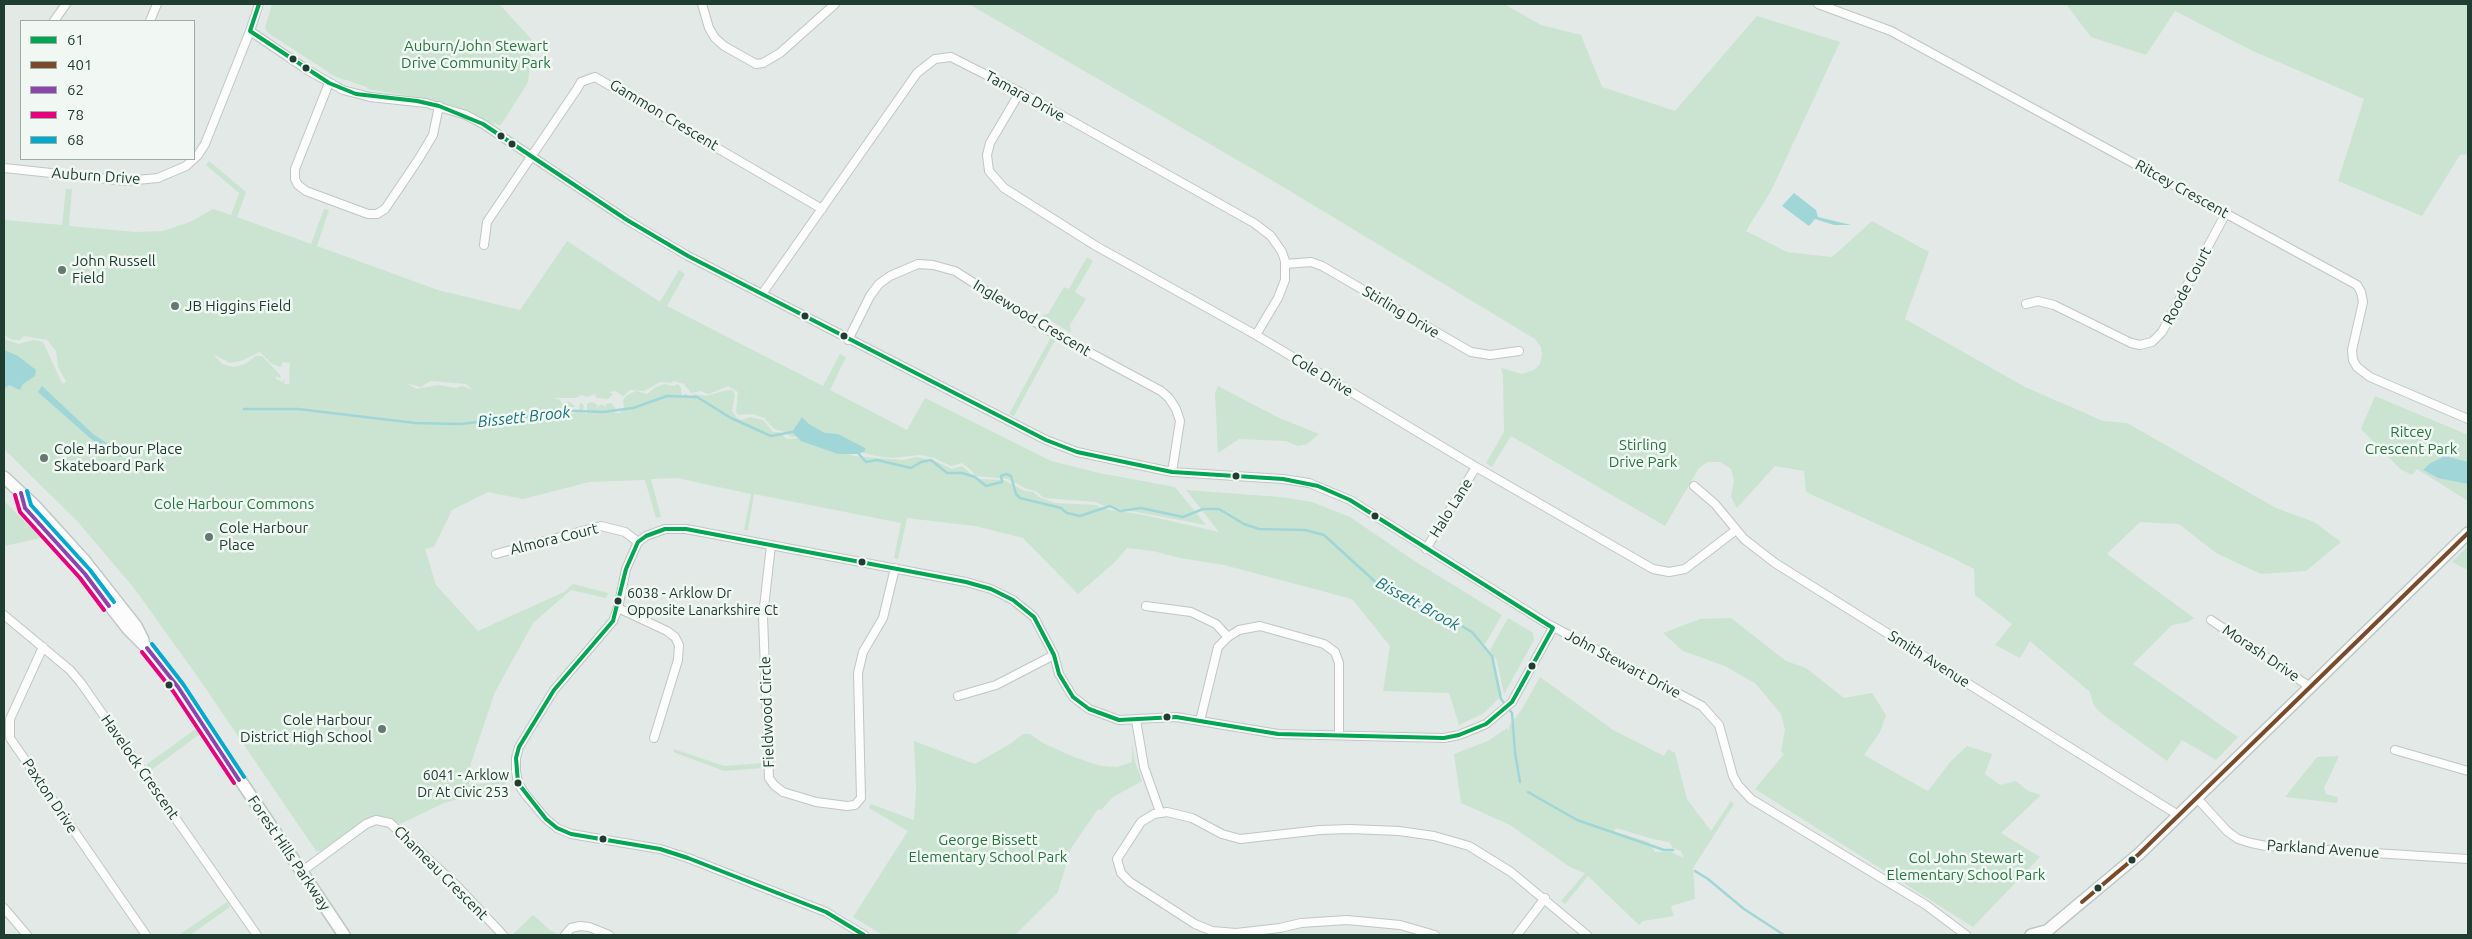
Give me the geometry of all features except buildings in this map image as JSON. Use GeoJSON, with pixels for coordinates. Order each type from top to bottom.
{"type":"FeatureCollection","features":[{"type":"Feature","properties":{"kind":"main road","name":"Forest Hills Parkway"},"geometry":{"type":"LineString","coordinates":[[4,477],[21,493],[25,508],[85,574],[128,629],[147,648],[178,686],[344,935]]}},
{"type":"Feature","properties":{"kind":"main road"},"geometry":{"type":"LineString","coordinates":[[2031,935],[2046,934],[2112,879],[2402,600],[2468,533]]}},
{"type":"Feature","properties":{"kind":"street"},"geometry":{"type":"LineString","coordinates":[[55,20],[66,4]]}},
{"type":"Feature","properties":{"kind":"street"},"geometry":{"type":"LineString","coordinates":[[150,20],[157,4]]}},
{"type":"Feature","properties":{"kind":"street","name":"Auburn Drive"},"geometry":{"type":"LineString","coordinates":[[195,157],[203,147],[259,4]]}},
{"type":"Feature","properties":{"kind":"street"},"geometry":{"type":"LineString","coordinates":[[702,4],[709,28],[715,38],[724,46],[756,64],[763,63],[780,53],[835,4]]}},
{"type":"Feature","properties":{"kind":"street","name":"Ritcey Crescent"},"geometry":{"type":"LineString","coordinates":[[1818,4],[1891,31],[2358,287],[2362,295],[2363,306],[2352,352],[2354,362],[2362,373],[2468,419]]}},
{"type":"Feature","properties":{"kind":"street","name":"John Stewart Drive"},"geometry":{"type":"LineString","coordinates":[[250,31],[329,83],[343,90],[363,95],[417,101],[439,106],[483,124],[627,220],[688,256],[848,340],[1053,443],[1077,452],[1172,472],[1283,479],[1318,486],[1350,500],[1553,628],[1702,706],[1719,725],[1732,776],[1751,799],[1926,905],[1966,935]]}},
{"type":"Feature","properties":{"kind":"street","name":"Tamara Drive"},"geometry":{"type":"LineString","coordinates":[[762,294],[912,79],[928,62],[942,57],[959,60],[1020,92],[1254,223],[1278,244],[1285,264]]}},
{"type":"Feature","properties":{"kind":"street","name":"Gammon Crescent"},"geometry":{"type":"LineString","coordinates":[[484,245],[487,222],[531,156],[581,82],[597,77],[822,209]]}},
{"type":"Feature","properties":{"kind":"street"},"geometry":{"type":"LineString","coordinates":[[329,83],[295,169],[295,179],[306,191],[368,214],[377,214],[385,209],[418,160],[432,135],[439,114],[439,106]]}},
{"type":"Feature","properties":{"kind":"street","name":"Cole Drive"},"geometry":{"type":"LineString","coordinates":[[1020,92],[989,147],[987,163],[989,171],[998,183],[1096,246],[1256,335],[1476,468],[1657,570],[1674,572],[1684,569],[1736,530]]}},
{"type":"Feature","properties":{"kind":"street","name":"Auburn Drive"},"geometry":{"type":"LineString","coordinates":[[4,168],[126,181],[151,180],[180,170],[193,160]]}},
{"type":"Feature","properties":{"kind":"street","name":"Roode Court"},"geometry":{"type":"LineString","coordinates":[[2026,304],[2038,301],[2054,305],[2131,343],[2140,345],[2152,342],[2162,332],[2226,213]]}},
{"type":"Feature","properties":{"kind":"street","name":"Stirling Drive"},"geometry":{"type":"LineString","coordinates":[[1285,264],[1311,262],[1322,266],[1471,352],[1490,355],[1519,351]]}},
{"type":"Feature","properties":{"kind":"street","name":"Inglewood Crescent"},"geometry":{"type":"LineString","coordinates":[[848,340],[870,296],[879,284],[890,276],[918,264],[933,264],[955,271],[1050,332],[1161,391],[1169,398],[1180,420],[1172,472]]}},
{"type":"Feature","properties":{"kind":"street"},"geometry":{"type":"LineString","coordinates":[[1256,335],[1282,289],[1285,264]]}},
{"type":"Feature","properties":{"kind":"street","name":"Halo Lane"},"geometry":{"type":"LineString","coordinates":[[1426,549],[1476,468]]}},
{"type":"Feature","properties":{"kind":"street","name":"Smith Avenue"},"geometry":{"type":"LineString","coordinates":[[1694,486],[1715,504],[1736,530],[1775,563],[2178,815]]}},
{"type":"Feature","properties":{"kind":"street","name":"Almora Court"},"geometry":{"type":"LineString","coordinates":[[496,554],[601,526],[620,529],[638,542]]}},
{"type":"Feature","properties":{"kind":"street"},"geometry":{"type":"LineString","coordinates":[[864,935],[826,912],[688,858],[660,849],[571,834],[557,828],[534,807],[518,782],[516,766],[518,749],[554,690],[606,631],[616,615],[626,569],[638,542],[650,533],[673,528],[972,583],[1002,594],[1023,607],[1034,617],[1054,655],[1059,674],[1073,696],[1089,709],[1119,720],[1176,717],[1266,733],[1444,738],[1474,730],[1496,717],[1509,705],[1522,687],[1553,628]]}},
{"type":"Feature","properties":{"kind":"street","name":"Fieldwood Circle"},"geometry":{"type":"LineString","coordinates":[[771,545],[763,616],[770,778],[774,785],[783,792],[816,802],[846,806],[857,804],[861,798],[858,673],[863,652],[883,618],[895,568]]}},
{"type":"Feature","properties":{"kind":"street"},"geometry":{"type":"LineString","coordinates":[[1146,606],[1191,612],[1216,624],[1228,637]]}},
{"type":"Feature","properties":{"kind":"street"},"geometry":{"type":"LineString","coordinates":[[618,608],[667,631],[674,637],[679,646],[678,660],[654,738]]}},
{"type":"Feature","properties":{"kind":"street","name":"Havelock Crescent"},"geometry":{"type":"LineString","coordinates":[[4,615],[70,670],[81,683],[257,935]]}},
{"type":"Feature","properties":{"kind":"street","name":"Morash Drive"},"geometry":{"type":"LineString","coordinates":[[2212,620],[2310,687]]}},
{"type":"Feature","properties":{"kind":"street"},"geometry":{"type":"LineString","coordinates":[[1200,721],[1216,653],[1220,645],[1228,637],[1244,628],[1260,626],[1332,648],[1339,663],[1339,734]]}},
{"type":"Feature","properties":{"kind":"street","name":"Paxton Drive"},"geometry":{"type":"LineString","coordinates":[[43,648],[10,719],[10,738],[146,935]]}},
{"type":"Feature","properties":{"kind":"street"},"geometry":{"type":"LineString","coordinates":[[958,696],[996,685],[1054,655]]}},
{"type":"Feature","properties":{"kind":"street"},"geometry":{"type":"LineString","coordinates":[[1136,720],[1144,767],[1160,812]]}},
{"type":"Feature","properties":{"kind":"street"},"geometry":{"type":"LineString","coordinates":[[2395,750],[2468,771]]}},
{"type":"Feature","properties":{"kind":"street","name":"Parkland Avenue"},"geometry":{"type":"LineString","coordinates":[[2196,797],[2227,831],[2238,839],[2251,843],[2266,846],[2468,859]]}},
{"type":"Feature","properties":{"kind":"street"},"geometry":{"type":"LineString","coordinates":[[1435,935],[1400,925],[1347,920],[1315,921],[1236,933],[1220,933],[1203,928],[1130,882],[1119,870],[1118,860],[1136,828],[1148,816],[1160,812],[1184,815],[1222,834],[1240,839],[1320,830],[1399,831],[1455,840],[1512,872],[1546,898],[1587,935]]}},
{"type":"Feature","properties":{"kind":"street","name":"Chameau Crescent"},"geometry":{"type":"LineString","coordinates":[[301,872],[366,824],[376,820],[390,823],[458,887],[503,935]]}},
{"type":"Feature","properties":{"kind":"street"},"geometry":{"type":"LineString","coordinates":[[1517,935],[1546,898]]}},
{"type":"Feature","properties":{"kind":"street"},"geometry":{"type":"LineString","coordinates":[[4,908],[27,935]]}},
{"type":"Feature","properties":{"kind":"street"},"geometry":{"type":"LineString","coordinates":[[565,935],[571,928],[580,926],[589,927],[609,935]]}},
{"type":"Feature","properties":{"kind":"green space","name":"Auburn/John Stewart Drive Community Park"},"geometry":{"type":"Polygon","coordinates":[[[272,4],[493,4],[501,6],[533,41],[528,82],[501,125],[416,97],[367,89],[367,87],[336,77],[268,33],[265,28],[272,4]]]}},
{"type":"Feature","properties":{"kind":"green space","name":"Stirling Drive Park"},"geometry":{"type":"Polygon","coordinates":[[[969,4],[1504,4],[1541,25],[1581,35],[1602,87],[1675,111],[1757,16],[1840,42],[1772,189],[1746,231],[1787,252],[1832,257],[1872,221],[1929,252],[1905,319],[2025,387],[2103,421],[2127,423],[2276,508],[2314,522],[2341,542],[2306,571],[2261,574],[2216,553],[2179,524],[2140,522],[2107,554],[2194,618],[2188,622],[2172,625],[2133,664],[2238,737],[2216,760],[2182,740],[2167,761],[2102,714],[2094,706],[2090,692],[2030,641],[2020,658],[1995,645],[2012,624],[1975,595],[1974,569],[1806,492],[1804,471],[1775,466],[1737,508],[1731,497],[1734,480],[1731,469],[1720,462],[1707,462],[1699,468],[1665,526],[1511,436],[1492,467],[1486,463],[1504,432],[1503,375],[1501,368],[1522,374],[1534,370],[1540,364],[1542,355],[1541,347],[1535,339],[1270,179],[969,4]]]}},
{"type":"Feature","properties":{"kind":"green space"},"geometry":{"type":"Polygon","coordinates":[[[2066,4],[2468,4],[2468,154],[2460,155],[2422,216],[2338,181],[2364,99],[2253,51],[2175,11],[2146,55],[2091,37],[2066,4]]]}},
{"type":"Feature","properties":{"kind":"green space","name":"Cole Harbour Commons"},"geometry":{"type":"Polygon","coordinates":[[[209,161],[246,192],[237,217],[311,244],[324,209],[329,210],[317,246],[438,290],[520,310],[567,241],[660,302],[679,270],[685,274],[667,306],[823,386],[840,354],[846,357],[830,390],[907,430],[925,398],[1051,461],[1099,473],[1175,487],[1206,525],[1105,506],[1095,502],[1044,498],[1036,491],[1027,489],[1008,479],[975,476],[962,463],[951,466],[934,458],[920,455],[892,458],[876,456],[801,436],[791,437],[782,431],[774,429],[764,418],[752,414],[738,415],[736,412],[738,392],[728,386],[709,394],[700,391],[691,393],[684,384],[674,381],[671,383],[660,382],[644,391],[630,390],[623,396],[615,391],[609,392],[613,394],[608,399],[597,398],[594,394],[588,397],[581,395],[576,398],[554,398],[560,400],[562,404],[569,402],[575,406],[569,409],[571,414],[579,411],[580,402],[584,406],[582,412],[587,414],[587,404],[592,402],[598,405],[596,409],[601,404],[606,407],[606,404],[611,403],[616,409],[615,413],[620,413],[624,407],[623,400],[626,396],[636,391],[647,394],[656,387],[665,384],[673,386],[678,384],[681,388],[682,396],[686,393],[689,397],[695,394],[706,396],[732,390],[735,395],[732,411],[737,418],[741,420],[750,417],[763,420],[773,432],[779,432],[787,439],[800,438],[854,456],[903,460],[917,457],[935,461],[952,469],[962,466],[977,479],[1004,480],[1024,491],[1033,492],[1041,498],[1055,503],[1096,505],[1104,509],[1144,515],[1219,532],[1186,490],[1280,497],[1312,502],[1350,517],[1416,562],[1502,615],[1485,644],[1477,641],[1493,655],[1490,650],[1508,618],[1533,633],[1534,640],[1504,694],[1497,661],[1494,656],[1496,674],[1502,695],[1484,713],[1459,725],[1449,693],[1383,691],[1390,646],[1352,599],[1224,565],[1180,558],[1153,551],[1127,548],[1114,563],[1078,594],[1023,538],[975,526],[907,518],[898,559],[894,558],[901,523],[754,494],[748,530],[744,530],[751,494],[677,478],[651,479],[661,517],[656,518],[645,480],[589,482],[523,499],[488,492],[452,510],[434,547],[425,549],[436,585],[478,631],[564,592],[573,584],[608,593],[606,598],[571,590],[533,623],[495,692],[471,763],[469,785],[505,781],[507,786],[444,803],[400,824],[388,817],[370,818],[320,851],[316,851],[202,683],[134,588],[78,522],[4,449],[4,339],[19,344],[33,340],[43,342],[61,381],[64,384],[66,381],[58,367],[56,351],[47,340],[24,336],[20,340],[13,340],[4,335],[4,220],[62,225],[66,189],[72,189],[69,226],[135,232],[163,231],[190,222],[213,209],[231,215],[239,193],[206,165],[209,161]],[[260,352],[241,361],[230,363],[213,354],[222,364],[234,367],[245,364],[256,356],[262,356],[281,376],[280,378],[276,376],[276,379],[283,382],[285,378],[284,384],[289,384],[290,363],[283,362],[281,367],[272,364],[260,352]],[[430,381],[421,387],[406,383],[416,389],[438,385],[456,388],[462,386],[472,390],[466,384],[430,381]]]}},
{"type":"Feature","properties":{"kind":"green space"},"geometry":{"type":"Polygon","coordinates":[[[1087,257],[1093,261],[1075,292],[1086,299],[1070,325],[1071,333],[1042,315],[1048,314],[1064,287],[1069,289],[1087,257]]]}},
{"type":"Feature","properties":{"kind":"green space"},"geometry":{"type":"Polygon","coordinates":[[[1051,337],[1055,340],[1014,416],[1009,414],[1051,337]]]}},
{"type":"Feature","properties":{"kind":"green space"},"geometry":{"type":"Polygon","coordinates":[[[1218,386],[1277,417],[1319,434],[1307,444],[1298,446],[1286,441],[1239,439],[1218,453],[1215,393],[1218,386]]]}},
{"type":"Feature","properties":{"kind":"green space","name":"Ritcey Crescent Park"},"geometry":{"type":"Polygon","coordinates":[[[2375,396],[2468,435],[2468,501],[2417,469],[2412,475],[2400,469],[2361,429],[2375,396]]]}},
{"type":"Feature","properties":{"kind":"green space"},"geometry":{"type":"Polygon","coordinates":[[[4,501],[41,538],[4,546],[4,501]]]}},
{"type":"Feature","properties":{"kind":"green space"},"geometry":{"type":"Polygon","coordinates":[[[2468,546],[2468,570],[2452,562],[2468,546]]]}},
{"type":"Feature","properties":{"kind":"green space","name":"Col John Stewart Elementary School Park"},"geometry":{"type":"Polygon","coordinates":[[[1731,618],[1786,661],[1806,668],[1844,698],[1872,693],[1886,715],[1880,732],[1864,755],[1928,791],[1951,761],[1967,746],[1992,754],[1985,774],[2000,785],[2016,781],[2028,791],[2041,795],[2001,833],[2040,857],[1973,927],[1755,789],[1784,754],[1781,751],[1785,730],[1781,714],[1756,684],[1725,666],[1683,651],[1663,633],[1700,619],[1731,618]]]}},
{"type":"Feature","properties":{"kind":"green space"},"geometry":{"type":"Polygon","coordinates":[[[1540,677],[1613,730],[1664,756],[1668,749],[1675,753],[1687,799],[1711,831],[1731,801],[1734,804],[1693,868],[1695,899],[1671,906],[1674,916],[1643,921],[1639,925],[1588,876],[1565,904],[1561,901],[1585,873],[1570,867],[1510,825],[1461,803],[1454,754],[1488,741],[1507,728],[1509,731],[1509,726],[1522,709],[1540,677]],[[1616,828],[1614,831],[1649,842],[1655,852],[1671,852],[1684,858],[1681,851],[1673,848],[1669,842],[1616,828]]]}},
{"type":"Feature","properties":{"kind":"green space"},"geometry":{"type":"Polygon","coordinates":[[[197,728],[201,733],[150,771],[146,765],[197,728]]]}},
{"type":"Feature","properties":{"kind":"green space","name":"George Bissett Elementary School Park"},"geometry":{"type":"Polygon","coordinates":[[[1023,734],[1030,734],[1043,743],[1074,757],[1101,766],[1117,767],[1132,762],[1132,743],[1135,762],[1142,781],[1113,797],[1101,810],[1098,809],[1071,848],[1058,892],[1015,935],[883,935],[853,917],[908,831],[869,808],[871,804],[914,820],[916,788],[914,741],[975,764],[1010,744],[1023,734]]]}},
{"type":"Feature","properties":{"kind":"green space"},"geometry":{"type":"Polygon","coordinates":[[[674,749],[724,766],[764,763],[763,768],[724,771],[673,752],[674,749]]]}},
{"type":"Feature","properties":{"kind":"green space"},"geometry":{"type":"Polygon","coordinates":[[[2339,756],[2324,788],[2326,794],[2338,797],[2337,803],[2285,797],[2317,757],[2339,756]]]}},
{"type":"Feature","properties":{"kind":"green space"},"geometry":{"type":"Polygon","coordinates":[[[227,902],[230,907],[190,935],[179,935],[227,902]]]}},
{"type":"Feature","properties":{"kind":"green space"},"geometry":{"type":"Polygon","coordinates":[[[533,915],[551,931],[556,934],[513,934],[533,915]]]}},
{"type":"Feature","properties":{"kind":"water"},"geometry":{"type":"Polygon","coordinates":[[[1794,193],[1816,210],[1818,217],[1851,225],[1834,225],[1815,219],[1809,226],[1782,206],[1794,193]]]}},
{"type":"Feature","properties":{"kind":"water"},"geometry":{"type":"Polygon","coordinates":[[[4,350],[18,356],[36,370],[35,376],[23,384],[20,390],[9,385],[4,389],[4,350]]]}},
{"type":"Feature","properties":{"kind":"water"},"geometry":{"type":"Polygon","coordinates":[[[42,386],[93,434],[124,456],[116,457],[90,438],[38,392],[42,386]]]}},
{"type":"Feature","properties":{"kind":"water"},"geometry":{"type":"Polygon","coordinates":[[[802,417],[809,424],[825,433],[838,434],[865,448],[865,451],[859,454],[838,454],[801,441],[792,432],[802,417]]]}},
{"type":"Feature","properties":{"kind":"water"},"geometry":{"type":"Polygon","coordinates":[[[2445,456],[2468,462],[2468,484],[2438,478],[2423,470],[2429,464],[2445,456]]]}},
{"type":"Feature","properties":{"kind":"waterway","name":"Bissett Brook"},"geometry":{"type":"LineString","coordinates":[[244,409],[298,409],[415,423],[460,424],[542,415],[555,410],[603,412],[633,408],[667,396],[697,397],[731,418],[771,436],[792,432]]}},
{"type":"Feature","properties":{"kind":"waterway","name":"Bissett Brook"},"geometry":{"type":"LineString","coordinates":[[859,454],[866,462],[877,460],[911,468],[921,462],[931,460],[947,473],[962,473],[975,477],[986,486],[1002,482],[1001,476],[1006,474],[1011,476],[1016,494],[1020,498],[1061,508],[1067,513],[1080,516],[1110,506],[1120,511],[1141,508],[1183,517],[1203,509],[1219,509],[1244,524],[1259,529],[1305,530],[1324,535],[1381,587],[1472,632],[1492,656],[1501,699],[1512,713],[1515,752],[1520,782]]}},
{"type":"Feature","properties":{"kind":"waterway","name":"Bissett Brook"},"geometry":{"type":"LineString","coordinates":[[1528,792],[1577,820],[1664,850],[1673,850]]}},
{"type":"Feature","properties":{"kind":"waterway","name":"Bissett Brook"},"geometry":{"type":"LineString","coordinates":[[1695,871],[1708,879],[1744,909],[1784,935]]}},
{"type":"Feature","properties":{"kind":"transit line","name":"61"},"geometry":{"type":"LineString","coordinates":[[259,4],[250,31],[329,83],[356,94],[417,101],[439,106],[483,124],[627,220],[688,256],[1046,440],[1077,452],[1172,472],[1283,479],[1318,486],[1350,500],[1553,628],[1512,702],[1486,724],[1459,735],[1444,738],[1278,734],[1176,717],[1119,720],[1089,709],[1073,697],[1059,674],[1054,655],[1034,617],[1013,600],[991,589],[966,582],[686,529],[665,529],[646,536],[638,542],[626,569],[613,621],[554,690],[519,747],[516,758],[518,783],[546,819],[557,828],[571,834],[660,849],[688,858],[826,912],[864,935]]}},
{"type":"Feature","properties":{"kind":"transit line","name":"68"},"geometry":{"type":"LineString","coordinates":[[27,491],[31,505],[90,570],[114,602]]}},
{"type":"Feature","properties":{"kind":"transit line","name":"62"},"geometry":{"type":"LineString","coordinates":[[21,493],[25,508],[85,574],[109,606]]}},
{"type":"Feature","properties":{"kind":"transit line","name":"78"},"geometry":{"type":"LineString","coordinates":[[15,495],[20,512],[80,578],[104,610]]}},
{"type":"Feature","properties":{"kind":"transit line","name":"401"},"geometry":{"type":"LineString","coordinates":[[2082,902],[2139,854],[2468,533]]}},
{"type":"Feature","properties":{"kind":"transit line","name":"68"},"geometry":{"type":"LineString","coordinates":[[152,644],[183,684],[244,777]]}},
{"type":"Feature","properties":{"kind":"transit line","name":"62"},"geometry":{"type":"LineString","coordinates":[[147,648],[178,687],[239,780]]}},
{"type":"Feature","properties":{"kind":"transit line","name":"78"},"geometry":{"type":"LineString","coordinates":[[142,652],[173,691],[234,783]]}},
{"type":"Feature","properties":{"kind":"place","name":"John Russell Field"},"geometry":{"type":"Point","coordinates":[62,270]}},
{"type":"Feature","properties":{"kind":"place","name":"JB Higgins Field"},"geometry":{"type":"Point","coordinates":[175,306]}},
{"type":"Feature","properties":{"kind":"place","name":"Cole Harbour Place Skateboard Park"},"geometry":{"type":"Point","coordinates":[44,458]}},
{"type":"Feature","properties":{"kind":"place","name":"Cole Harbour Place"},"geometry":{"type":"Point","coordinates":[209,537]}},
{"type":"Feature","properties":{"kind":"place","name":"6038 - Arklow Dr Opposite Lanarkshire Ct"},"geometry":{"type":"Point","coordinates":[618,601]}},
{"type":"Feature","properties":{"kind":"place","name":"Cole Harbour District High School"},"geometry":{"type":"Point","coordinates":[382,729]}},
{"type":"Feature","properties":{"kind":"place","name":"6041 - Arklow Dr At Civic 253"},"geometry":{"type":"Point","coordinates":[518,783]}}]}
